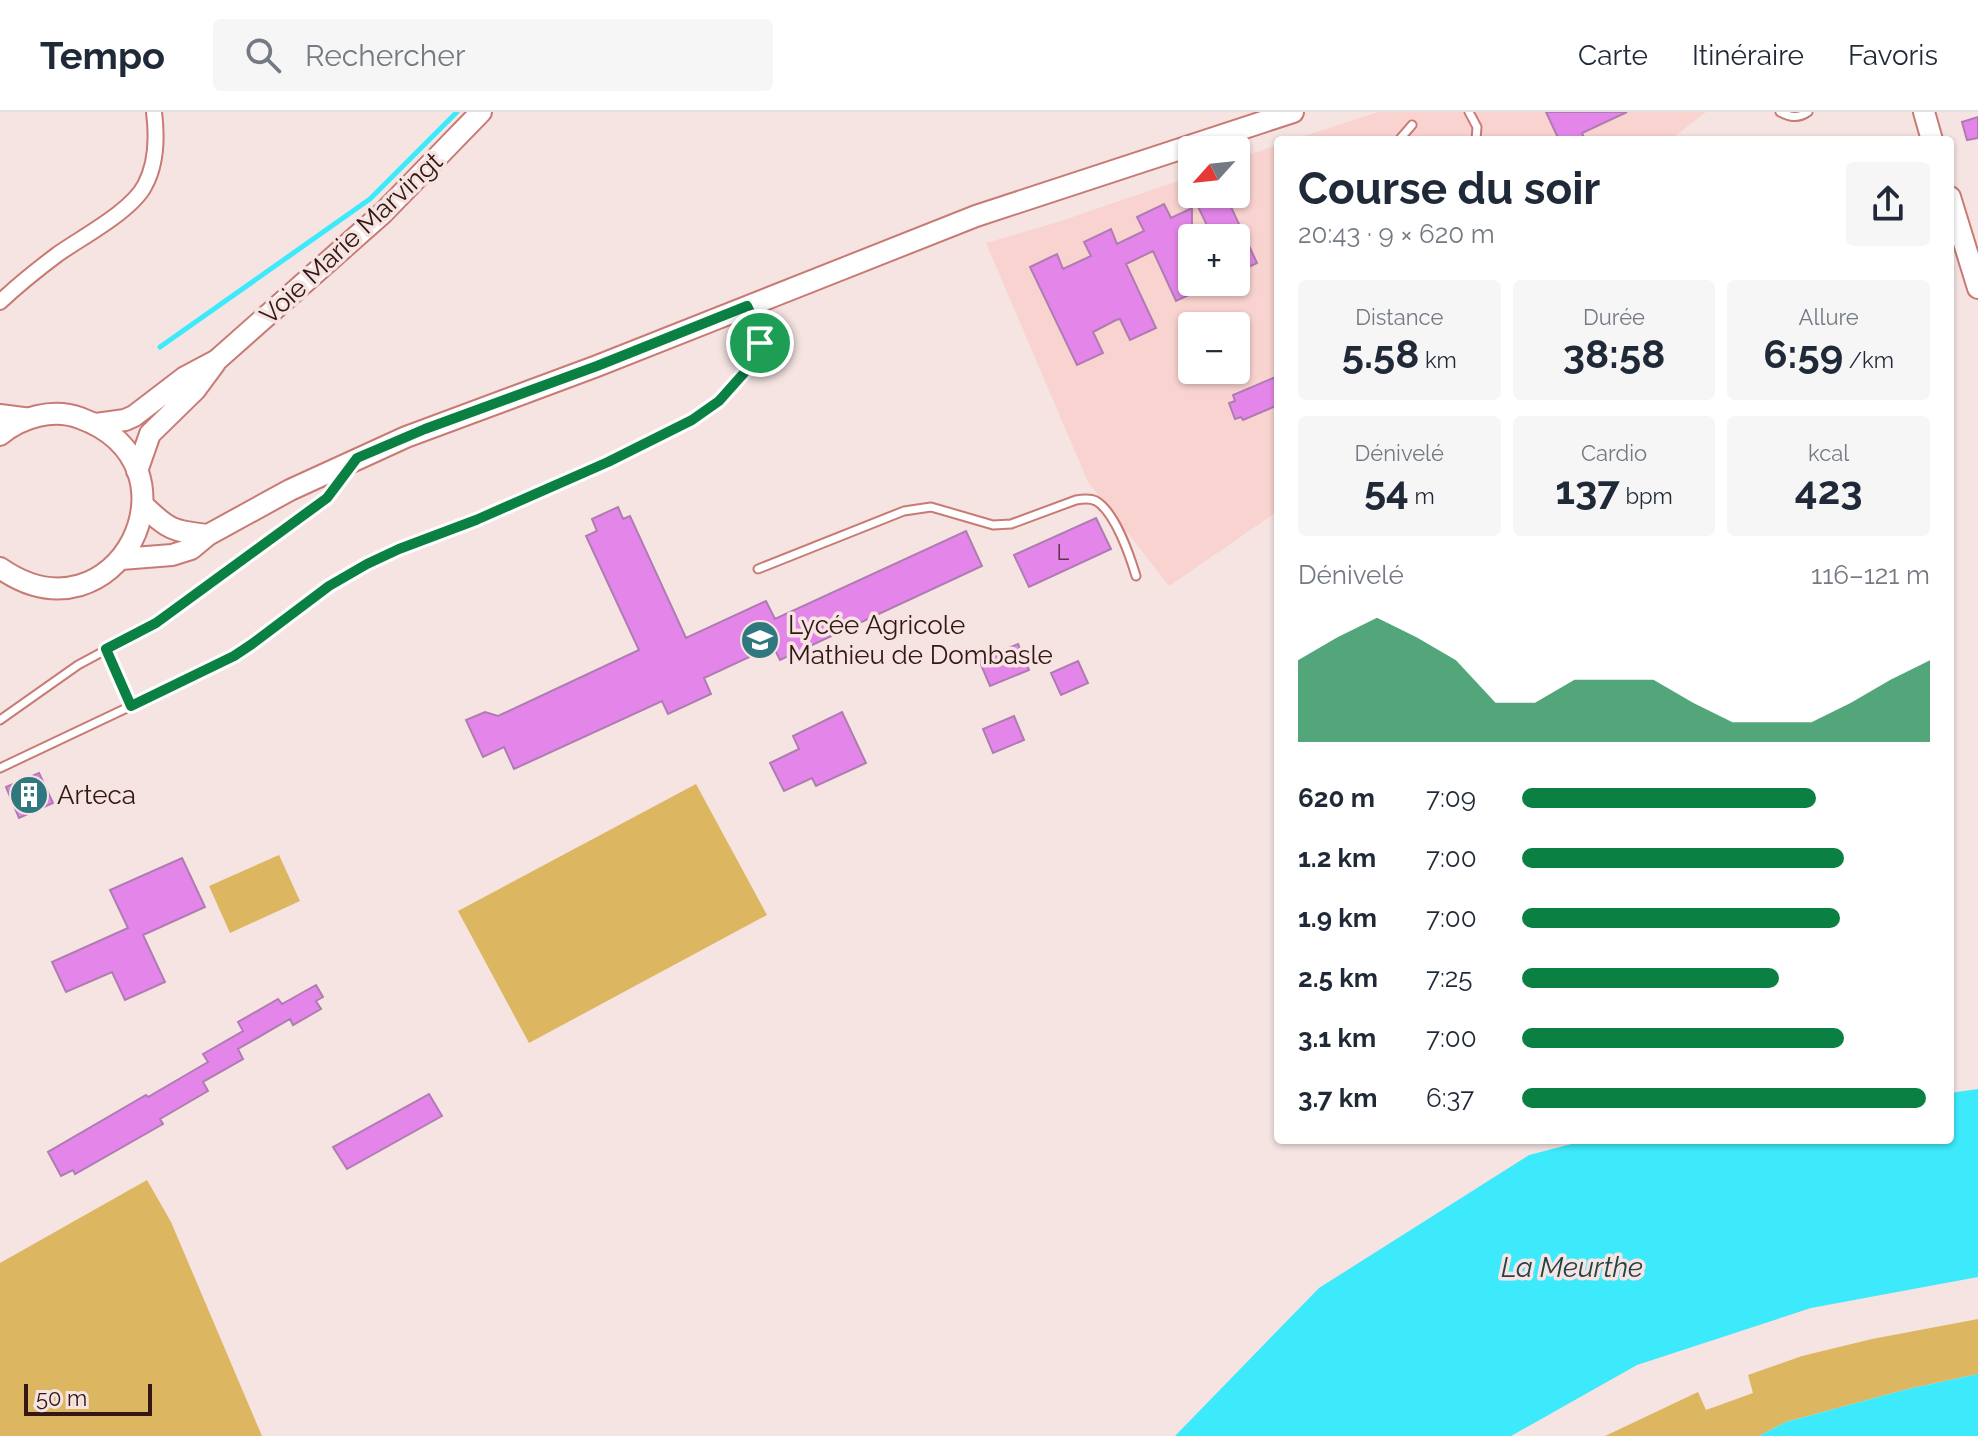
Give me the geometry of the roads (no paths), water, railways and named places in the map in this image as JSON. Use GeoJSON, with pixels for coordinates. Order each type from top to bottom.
{"type":"FeatureCollection","features":[{"type":"Feature","properties":{"kind":"main road","name":"Voie Marie Marvingt"},"geometry":{"type":"LineString","coordinates":[[137,471],[150,434],[195,390],[217,360],[383,213],[481,112]]}},
{"type":"Feature","properties":{"kind":"main road"},"geometry":{"type":"LineString","coordinates":[[121,559],[172,555],[191,549],[208,535],[290,490],[415,433],[597,366],[976,216],[1293,112]]}},
{"type":"Feature","properties":{"kind":"main road"},"geometry":{"type":"LineString","coordinates":[[1924,112],[1931,136]]}},
{"type":"Feature","properties":{"kind":"main road"},"geometry":{"type":"LineString","coordinates":[[1954,210],[1978,288]]}},
{"type":"Feature","properties":{"kind":"main road","name":"Voie Marie Marvingt"},"geometry":{"type":"LineString","coordinates":[[96,424],[134,416],[185,377],[217,360]]}},
{"type":"Feature","properties":{"kind":"main road"},"geometry":{"type":"LineString","coordinates":[[0,435],[31,418],[53,414],[75,416],[96,424],[114,436],[128,452],[142,488],[143,505],[140,524],[132,543],[121,559],[91,581],[54,588],[6,577]]}},
{"type":"Feature","properties":{"kind":"main road"},"geometry":{"type":"LineString","coordinates":[[143,505],[173,530],[208,535]]}},
{"type":"Feature","properties":{"kind":"street"},"geometry":{"type":"LineString","coordinates":[[0,302],[139,195],[152,166],[156,130],[154,112]]}},
{"type":"Feature","properties":{"kind":"street"},"geometry":{"type":"LineString","coordinates":[[0,414],[31,418]]}},
{"type":"Feature","properties":{"kind":"lane"},"geometry":{"type":"LineString","coordinates":[[1469,112],[1477,127],[1476,136]]}},
{"type":"Feature","properties":{"kind":"lane"},"geometry":{"type":"LineString","coordinates":[[1780,112],[1790,118],[1808,112]]}},
{"type":"Feature","properties":{"kind":"lane"},"geometry":{"type":"LineString","coordinates":[[1402,136],[1412,125]]}},
{"type":"Feature","properties":{"kind":"lane"},"geometry":{"type":"LineString","coordinates":[[0,768],[234,656],[329,586],[367,564],[581,474],[692,420],[719,401],[759,353],[758,329],[747,306]]}},
{"type":"Feature","properties":{"kind":"lane"},"geometry":{"type":"LineString","coordinates":[[0,720],[78,665],[156,623],[327,498],[357,458]]}},
{"type":"Feature","properties":{"kind":"lane"},"geometry":{"type":"LineString","coordinates":[[758,569],[904,511],[931,507],[993,525],[1011,524],[1076,500],[1088,499],[1096,501],[1107,511],[1127,547],[1136,576]]}},
{"type":"Feature","properties":{"kind":"lane"},"geometry":{"type":"LineString","coordinates":[[106,649],[131,706]]}},
{"type":"Feature","properties":{"kind":"water","name":"La Meurthe"},"geometry":{"type":"Polygon","coordinates":[[[1978,1089],[1978,1277],[1811,1308],[1637,1365],[1511,1436],[1175,1436],[1319,1288],[1529,1155],[1572,1144],[1954,1144],[1954,1092],[1978,1089]]]}},
{"type":"Feature","properties":{"kind":"water"},"geometry":{"type":"Polygon","coordinates":[[[1978,1374],[1978,1436],[1759,1436],[1786,1422],[1908,1389],[1978,1374]]]}},
{"type":"Feature","properties":{"kind":"waterway"},"geometry":{"type":"LineString","coordinates":[[160,347],[370,199],[457,112]]}},
{"type":"Feature","properties":{"kind":"place","name":"Lycée Agricole Mathieu de Dombasle"},"geometry":{"type":"Point","coordinates":[760,640]}},
{"type":"Feature","properties":{"kind":"place","name":"Arteca"},"geometry":{"type":"Point","coordinates":[29,795]}}]}
